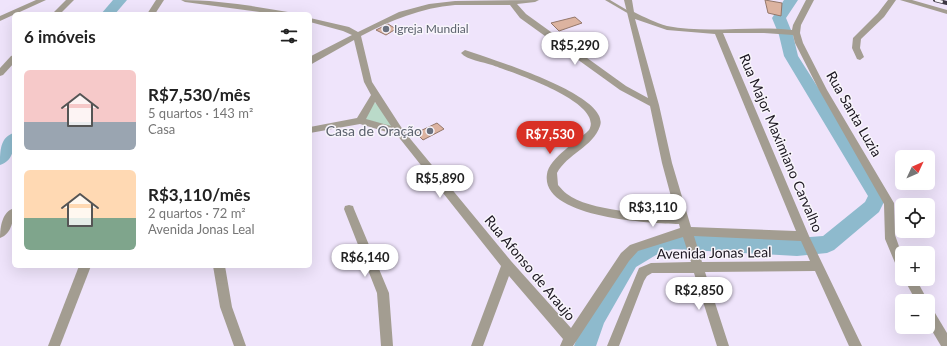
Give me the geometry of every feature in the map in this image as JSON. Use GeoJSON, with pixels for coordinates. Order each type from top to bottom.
{"type":"FeatureCollection","features":[{"type":"Feature","properties":{"kind":"street"},"geometry":{"type":"LineString","coordinates":[[15,12],[42,0]]}},
{"type":"Feature","properties":{"kind":"street"},"geometry":{"type":"LineString","coordinates":[[58,12],[70,0]]}},
{"type":"Feature","properties":{"kind":"street"},"geometry":{"type":"LineString","coordinates":[[152,12],[160,0]]}},
{"type":"Feature","properties":{"kind":"street"},"geometry":{"type":"LineString","coordinates":[[185,0],[276,12]]}},
{"type":"Feature","properties":{"kind":"street"},"geometry":{"type":"LineString","coordinates":[[312,60],[338,47],[357,34],[402,13],[455,3],[513,4],[535,0]]}},
{"type":"Feature","properties":{"kind":"street"},"geometry":{"type":"LineString","coordinates":[[628,0],[630,13],[655,105],[667,162],[687,234],[723,346]]}},
{"type":"Feature","properties":{"kind":"street"},"geometry":{"type":"LineString","coordinates":[[630,13],[668,28],[779,30],[793,33],[810,0]]}},
{"type":"Feature","properties":{"kind":"street"},"geometry":{"type":"LineString","coordinates":[[860,57],[856,48],[857,38],[881,15],[892,0]]}},
{"type":"Feature","properties":{"kind":"street"},"geometry":{"type":"LineString","coordinates":[[904,0],[947,12]]}},
{"type":"Feature","properties":{"kind":"street"},"geometry":{"type":"LineString","coordinates":[[513,4],[523,16],[623,88],[655,105]]}},
{"type":"Feature","properties":{"kind":"street"},"geometry":{"type":"LineString","coordinates":[[0,19],[12,14]]}},
{"type":"Feature","properties":{"kind":"street"},"geometry":{"type":"LineString","coordinates":[[312,20],[346,29],[357,34]]}},
{"type":"Feature","properties":{"kind":"street","name":"Rua Major Maximiano Carvalho"},"geometry":{"type":"LineString","coordinates":[[718,30],[806,240],[856,346]]}},
{"type":"Feature","properties":{"kind":"street","name":"Rua Santa Luzia"},"geometry":{"type":"LineString","coordinates":[[793,33],[823,90],[889,203],[892,214],[890,235],[895,251]]}},
{"type":"Feature","properties":{"kind":"street","name":"Rua Afonso de Araujo"},"geometry":{"type":"LineString","coordinates":[[357,34],[368,82],[375,96],[400,132],[569,342]]}},
{"type":"Feature","properties":{"kind":"street"},"geometry":{"type":"LineString","coordinates":[[465,53],[556,88],[581,103],[595,117],[597,124],[594,132],[556,164],[551,174],[556,192],[566,200],[588,208],[650,219],[683,220]]}},
{"type":"Feature","properties":{"kind":"street"},"geometry":{"type":"LineString","coordinates":[[0,73],[12,60]]}},
{"type":"Feature","properties":{"kind":"street"},"geometry":{"type":"LineString","coordinates":[[360,121],[375,96]]}},
{"type":"Feature","properties":{"kind":"street"},"geometry":{"type":"LineString","coordinates":[[312,130],[360,121],[400,132]]}},
{"type":"Feature","properties":{"kind":"street"},"geometry":{"type":"LineString","coordinates":[[349,209],[383,293],[387,346]]}},
{"type":"Feature","properties":{"kind":"street"},"geometry":{"type":"LineString","coordinates":[[0,232],[12,215]]}},
{"type":"Feature","properties":{"kind":"street","name":"Avenida Jonas Leal"},"geometry":{"type":"LineString","coordinates":[[569,342],[625,257],[634,248],[661,238],[687,234],[806,240]]}},
{"type":"Feature","properties":{"kind":"street","name":"Avenida Jonas Leal"},"geometry":{"type":"LineString","coordinates":[[613,346],[639,278],[643,272],[651,268],[696,262],[816,261]]}},
{"type":"Feature","properties":{"kind":"street"},"geometry":{"type":"LineString","coordinates":[[477,346],[507,265]]}},
{"type":"Feature","properties":{"kind":"street"},"geometry":{"type":"LineString","coordinates":[[54,346],[84,268]]}},
{"type":"Feature","properties":{"kind":"street"},"geometry":{"type":"LineString","coordinates":[[219,268],[226,307],[240,346]]}},
{"type":"Feature","properties":{"kind":"street"},"geometry":{"type":"LineString","coordinates":[[935,324],[947,345]]}},
{"type":"Feature","properties":{"kind":"lane"},"geometry":{"type":"LineString","coordinates":[[607,0],[630,13]]}},
{"type":"Feature","properties":{"kind":"green space"},"geometry":{"type":"Polygon","coordinates":[[[373,101],[381,108],[397,130],[364,120],[373,101]]]}},
{"type":"Feature","properties":{"kind":"building"},"geometry":{"type":"Polygon","coordinates":[[[765,0],[782,3],[781,16],[768,13],[765,0]]]}},
{"type":"Feature","properties":{"kind":"building"},"geometry":{"type":"Polygon","coordinates":[[[575,17],[582,23],[559,31],[551,23],[575,17]]]}},
{"type":"Feature","properties":{"kind":"building","name":"Igreja Mundial"},"geometry":{"type":"Polygon","coordinates":[[[388,24],[396,29],[386,35],[376,30],[388,24]]]}},
{"type":"Feature","properties":{"kind":"building","name":"Casa de Oração"},"geometry":{"type":"Polygon","coordinates":[[[437,123],[444,129],[423,140],[416,133],[437,123]]]}},
{"type":"Feature","properties":{"kind":"waterway"},"geometry":{"type":"LineString","coordinates":[[110,12],[120,0]]}},
{"type":"Feature","properties":{"kind":"waterway"},"geometry":{"type":"LineString","coordinates":[[585,346],[595,318],[629,261],[649,249],[673,240],[797,247],[827,244],[872,207],[878,196],[791,56],[786,35],[779,18],[791,0]]}},
{"type":"Feature","properties":{"kind":"waterway"},"geometry":{"type":"LineString","coordinates":[[0,158],[12,142]]}},
{"type":"Feature","properties":{"kind":"railway"},"geometry":{"type":"LineString","coordinates":[[935,0],[947,3]]}},
{"type":"Feature","properties":{"kind":"place","name":"Igreja Mundial"},"geometry":{"type":"Point","coordinates":[386,29]}},
{"type":"Feature","properties":{"kind":"place","name":"Casa de Oração"},"geometry":{"type":"Point","coordinates":[430,131]}}]}
